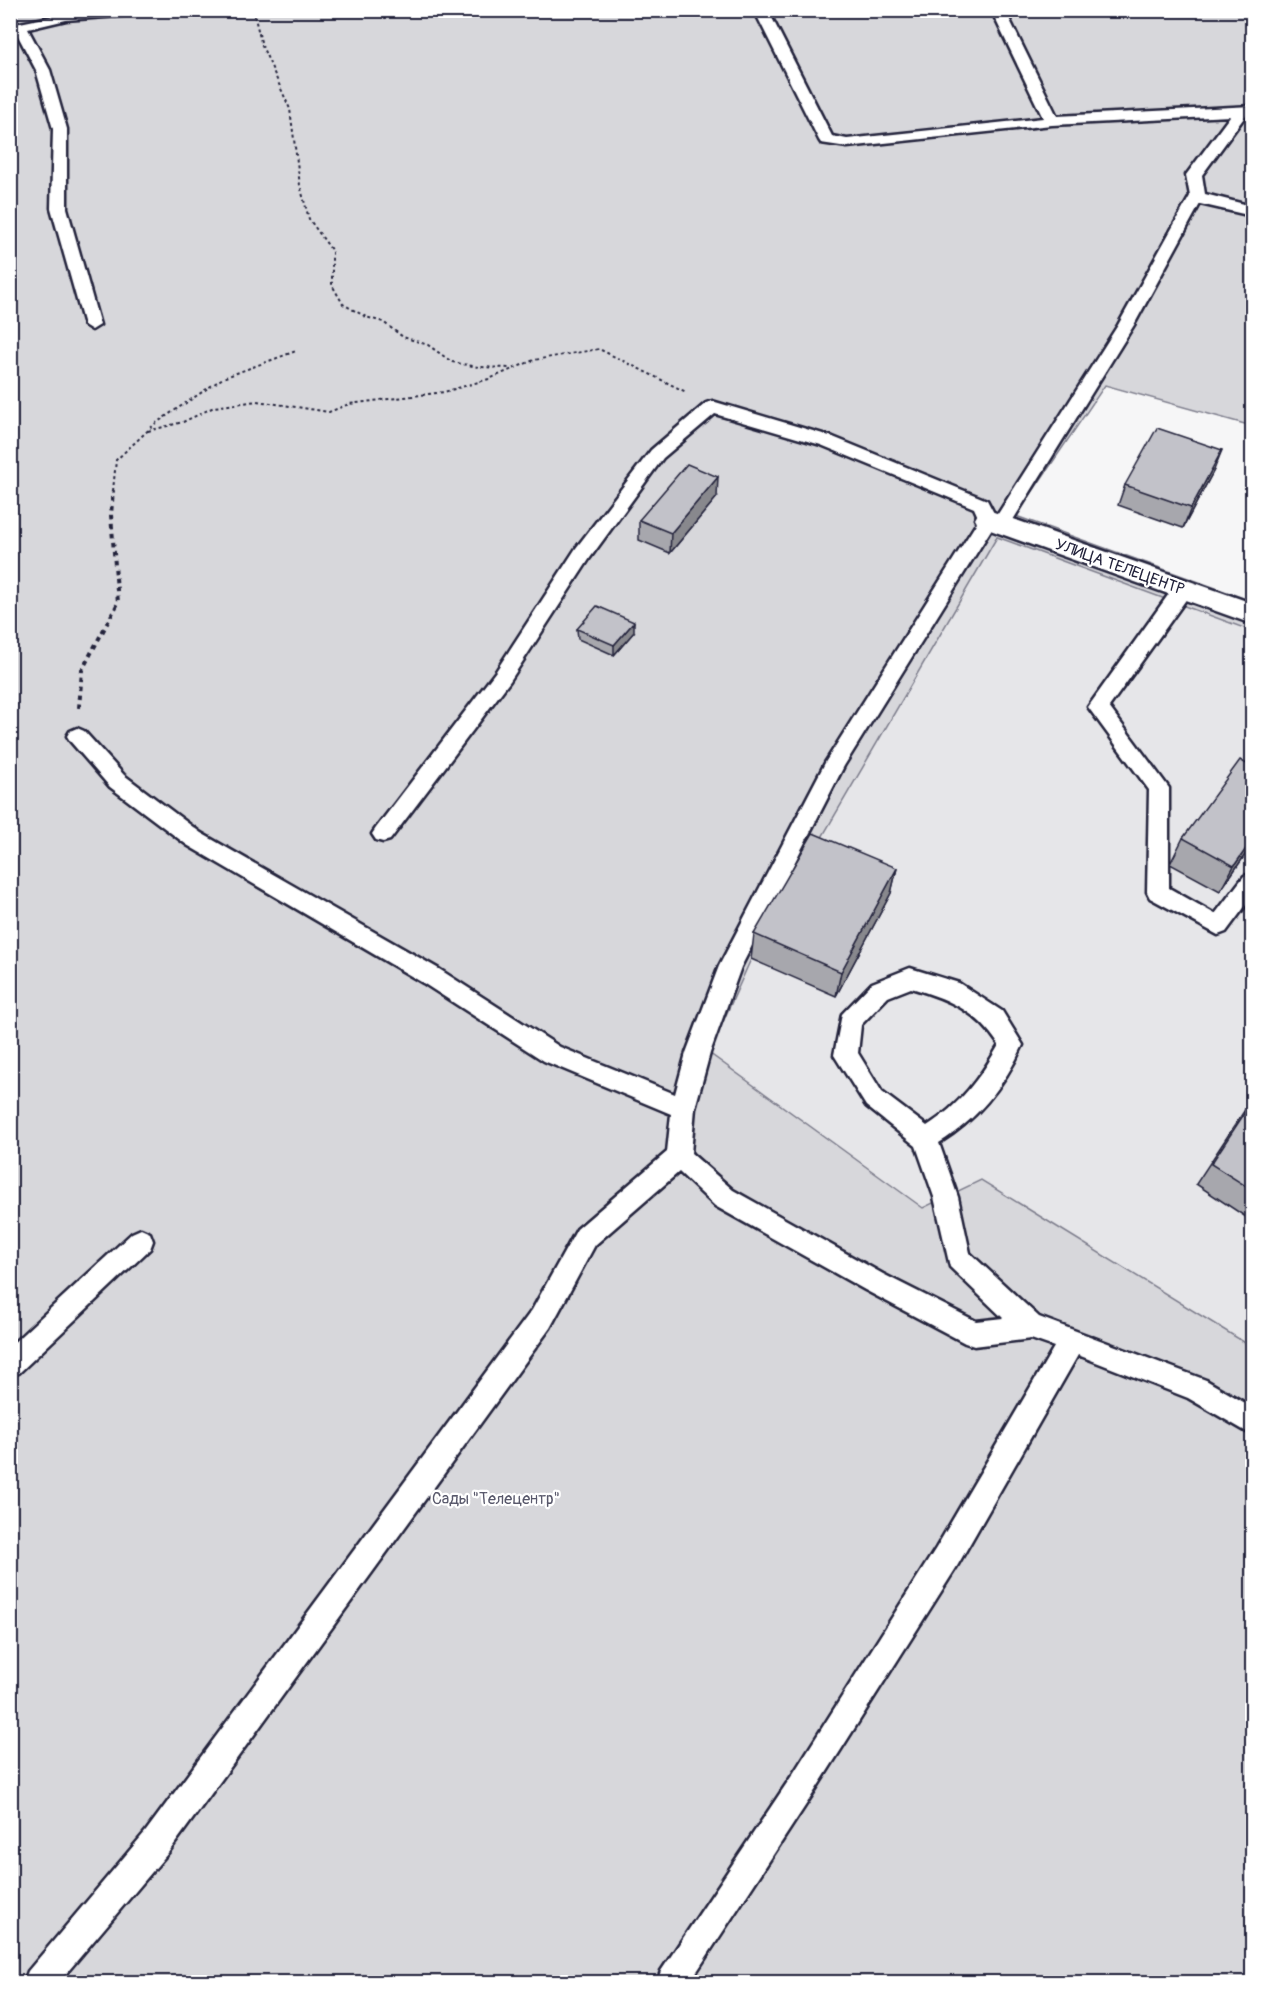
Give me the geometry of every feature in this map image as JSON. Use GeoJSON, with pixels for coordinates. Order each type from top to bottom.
{"type":"FeatureCollection","features":[{"type":"Feature","properties":{"kind":"street","name":"УЛИЦА ТЕЛЕЦЕНТР"},"geometry":{"type":"LineString","coordinates":[[995,521],[1252,614]]}},
{"type":"Feature","properties":{"kind":"lane"},"geometry":{"type":"LineString","coordinates":[[92,325],[59,208],[60,129],[43,70],[15,28],[66,16],[145,10]]}},
{"type":"Feature","properties":{"kind":"lane"},"geometry":{"type":"LineString","coordinates":[[761,10],[826,140],[847,144],[1052,121],[1247,110]]}},
{"type":"Feature","properties":{"kind":"lane"},"geometry":{"type":"LineString","coordinates":[[998,10],[1052,121]]}},
{"type":"Feature","properties":{"kind":"lane"},"geometry":{"type":"LineString","coordinates":[[1198,197],[1194,175],[1247,110]]}},
{"type":"Feature","properties":{"kind":"lane"},"geometry":{"type":"LineString","coordinates":[[1198,197],[1252,211]]}},
{"type":"Feature","properties":{"kind":"lane"},"geometry":{"type":"LineString","coordinates":[[39,1983],[157,1842],[419,1485],[541,1318],[586,1237],[679,1157],[683,1108],[698,1053],[730,966],[837,761],[1126,325],[1192,202],[1198,197]]}},
{"type":"Feature","properties":{"kind":"lane"},"geometry":{"type":"LineString","coordinates":[[383,834],[503,676],[583,553],[657,454],[712,407],[827,441],[927,480],[981,504],[995,521]]}},
{"type":"Feature","properties":{"kind":"lane"},"geometry":{"type":"LineString","coordinates":[[1183,589],[1098,707],[1159,788],[1158,892],[1218,926],[1252,882]]}},
{"type":"Feature","properties":{"kind":"lane"},"geometry":{"type":"LineString","coordinates":[[77,736],[117,781],[194,839],[431,976],[552,1053],[683,1108]]}},
{"type":"Feature","properties":{"kind":"lane"},"geometry":{"type":"LineString","coordinates":[[926,1139],[958,1121],[981,1098],[1012,1045],[994,1018],[951,990],[910,978],[880,990],[850,1021],[846,1055],[874,1098],[926,1139],[946,1197],[958,1259],[1031,1327]]}},
{"type":"Feature","properties":{"kind":"lane"},"geometry":{"type":"LineString","coordinates":[[679,1157],[724,1198],[874,1282],[974,1334],[1031,1327],[1072,1340],[1197,1389],[1252,1422]]}},
{"type":"Feature","properties":{"kind":"lane"},"geometry":{"type":"LineString","coordinates":[[10,1364],[141,1241]]}},
{"type":"Feature","properties":{"kind":"lane"},"geometry":{"type":"LineString","coordinates":[[672,1983],[801,1787],[946,1558],[1072,1340]]}},
{"type":"Feature","properties":{"kind":"path"},"geometry":{"type":"LineString","coordinates":[[253,10],[262,46],[290,109],[300,185],[309,219],[332,251],[332,285],[343,304],[366,317],[383,322],[403,337],[428,345],[452,362],[478,367],[512,368]]}},
{"type":"Feature","properties":{"kind":"path"},"geometry":{"type":"LineString","coordinates":[[148,431],[183,422],[214,407],[258,401],[329,412],[349,404],[444,392],[489,379],[534,360],[599,349],[662,378],[712,407]]}},
{"type":"Feature","properties":{"kind":"path"},"geometry":{"type":"LineString","coordinates":[[77,736],[82,670],[118,603],[111,515],[117,460],[148,431],[223,378],[296,351]]}},
{"type":"Feature","properties":{"kind":"shaded area"},"geometry":{"type":"Polygon","coordinates":[[[997,537],[1252,631],[1252,1347],[981,1181],[923,1209],[709,1053],[751,959],[997,537]]]}},
{"type":"Feature","properties":{"kind":"green space","name":"Сады \"Телецентр\""},"geometry":{"type":"Polygon","coordinates":[[[11,11],[1252,11],[1252,426],[1105,385],[1016,516],[1252,601],[1252,631],[997,537],[751,959],[709,1053],[923,1208],[981,1180],[1252,1347],[1252,1982],[11,1982],[11,11]]]}},
{"type":"Feature","properties":{"kind":"building"},"geometry":{"type":"Polygon","coordinates":[[[1157,428],[1222,450],[1191,508],[1125,485],[1157,428]]]}},
{"type":"Feature","properties":{"kind":"building"},"geometry":{"type":"Polygon","coordinates":[[[687,464],[718,477],[671,533],[639,520],[687,464]]]}},
{"type":"Feature","properties":{"kind":"building"},"geometry":{"type":"Polygon","coordinates":[[[597,606],[634,622],[614,645],[577,629],[597,606]]]}},
{"type":"Feature","properties":{"kind":"building"},"geometry":{"type":"Polygon","coordinates":[[[1240,760],[1252,767],[1252,840],[1234,866],[1183,838],[1240,760]]]}},
{"type":"Feature","properties":{"kind":"building"},"geometry":{"type":"Polygon","coordinates":[[[813,833],[897,868],[841,972],[754,934],[813,833]]]}},
{"type":"Feature","properties":{"kind":"building"},"geometry":{"type":"Polygon","coordinates":[[[1252,1102],[1252,1190],[1211,1164],[1252,1102]]]}}]}
